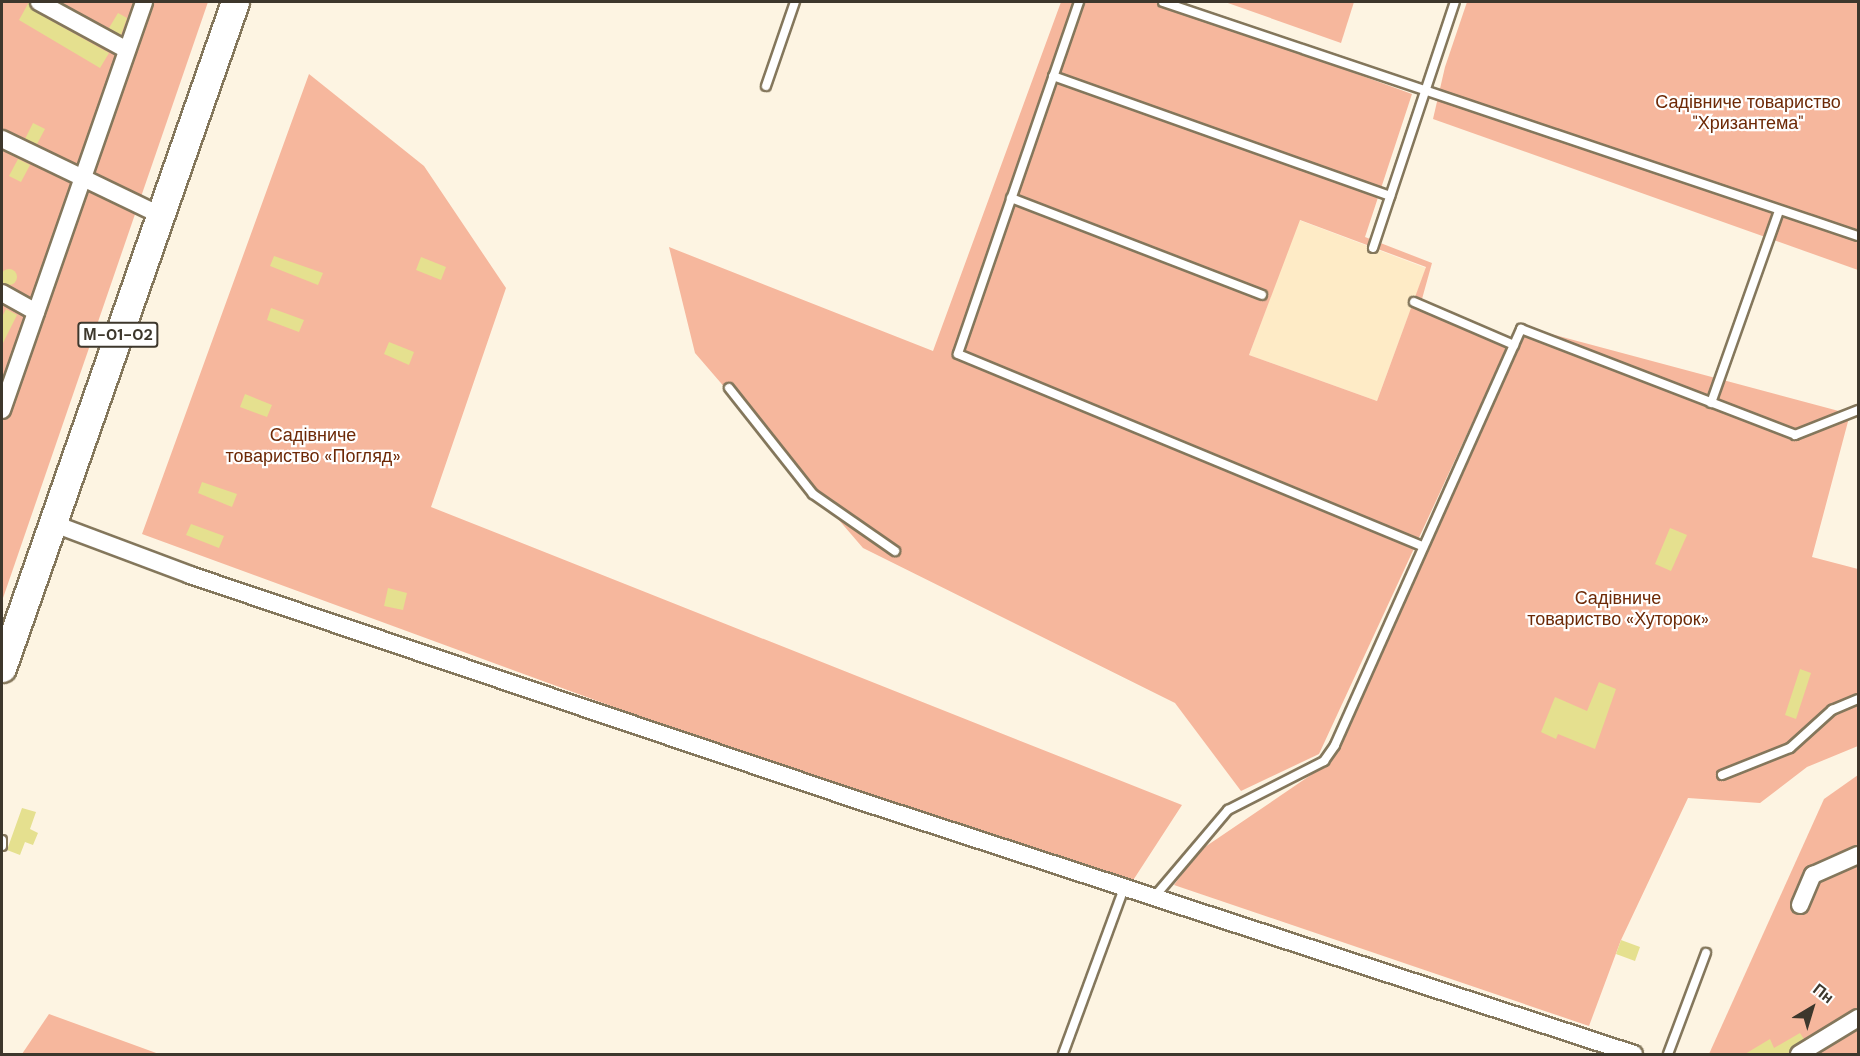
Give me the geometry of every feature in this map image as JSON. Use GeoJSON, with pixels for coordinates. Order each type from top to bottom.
{"type":"FeatureCollection","features":[{"type":"Feature","properties":{"kind":"main road","name":"М-01-02"},"geometry":{"type":"LineString","coordinates":[[2,668],[235,2]]}},
{"type":"Feature","properties":{"kind":"street"},"geometry":{"type":"LineString","coordinates":[[39,2],[127,50]]}},
{"type":"Feature","properties":{"kind":"street"},"geometry":{"type":"LineString","coordinates":[[2,410],[144,2]]}},
{"type":"Feature","properties":{"kind":"street"},"geometry":{"type":"LineString","coordinates":[[2,139],[82,180],[160,215]]}},
{"type":"Feature","properties":{"kind":"street"},"geometry":{"type":"LineString","coordinates":[[2,293],[36,312]]}},
{"type":"Feature","properties":{"kind":"street"},"geometry":{"type":"LineString","coordinates":[[52,523],[200,578],[1124,888],[1155,896],[1634,1054]]}},
{"type":"Feature","properties":{"kind":"street"},"geometry":{"type":"LineString","coordinates":[[1800,905],[1813,875],[1858,855]]}},
{"type":"Feature","properties":{"kind":"street"},"geometry":{"type":"LineString","coordinates":[[1799,1054],[1858,1018]]}},
{"type":"Feature","properties":{"kind":"lane"},"geometry":{"type":"LineString","coordinates":[[766,86],[795,2]]}},
{"type":"Feature","properties":{"kind":"lane"},"geometry":{"type":"LineString","coordinates":[[1079,2],[958,354],[1422,546]]}},
{"type":"Feature","properties":{"kind":"lane"},"geometry":{"type":"LineString","coordinates":[[1163,2],[1858,236]]}},
{"type":"Feature","properties":{"kind":"lane"},"geometry":{"type":"LineString","coordinates":[[1373,248],[1423,91],[1455,2]]}},
{"type":"Feature","properties":{"kind":"lane"},"geometry":{"type":"LineString","coordinates":[[1053,76],[1390,196]]}},
{"type":"Feature","properties":{"kind":"lane"},"geometry":{"type":"LineString","coordinates":[[1011,198],[1262,295]]}},
{"type":"Feature","properties":{"kind":"lane"},"geometry":{"type":"LineString","coordinates":[[1711,403],[1779,211]]}},
{"type":"Feature","properties":{"kind":"lane"},"geometry":{"type":"LineString","coordinates":[[1414,302],[1514,345]]}},
{"type":"Feature","properties":{"kind":"lane"},"geometry":{"type":"LineString","coordinates":[[1155,896],[1228,810],[1324,761],[1335,745],[1422,546],[1521,329],[1795,435],[1858,410]]}},
{"type":"Feature","properties":{"kind":"lane"},"geometry":{"type":"LineString","coordinates":[[729,388],[813,494],[895,551]]}},
{"type":"Feature","properties":{"kind":"lane"},"geometry":{"type":"LineString","coordinates":[[1722,774],[1790,748],[1832,710],[1858,699]]}},
{"type":"Feature","properties":{"kind":"lane"},"geometry":{"type":"LineString","coordinates":[[2,840],[2,846]]}},
{"type":"Feature","properties":{"kind":"lane"},"geometry":{"type":"LineString","coordinates":[[1063,1054],[1124,888]]}},
{"type":"Feature","properties":{"kind":"lane"},"geometry":{"type":"LineString","coordinates":[[1668,1054],[1706,952]]}},
{"type":"Feature","properties":{"kind":"shaded area"},"geometry":{"type":"Polygon","coordinates":[[[1299,220],[1426,268],[1377,401],[1249,355],[1299,220]]]}},
{"type":"Feature","properties":{"kind":"green space"},"geometry":{"type":"Polygon","coordinates":[[[2,2],[208,2],[2,601],[2,2]]]}},
{"type":"Feature","properties":{"kind":"green space"},"geometry":{"type":"Polygon","coordinates":[[[1061,2],[1159,2],[1412,94],[1365,237],[1432,263],[1422,299],[1509,343],[1319,754],[1241,791],[1175,703],[863,548],[695,353],[669,247],[933,351],[1061,2]],[[1300,220],[1249,355],[1377,401],[1426,267],[1300,220]]]}},
{"type":"Feature","properties":{"kind":"green space"},"geometry":{"type":"Polygon","coordinates":[[[1225,2],[1354,2],[1341,43],[1225,2]]]}},
{"type":"Feature","properties":{"kind":"green space","name":"Садівниче товариство \"Хризантема\""},"geometry":{"type":"Polygon","coordinates":[[[1467,2],[1858,2],[1858,270],[1433,119],[1445,67],[1467,2]]]}},
{"type":"Feature","properties":{"kind":"green space","name":"Садівниче товариство «Погляд»"},"geometry":{"type":"Polygon","coordinates":[[[309,74],[424,166],[506,288],[431,507],[1182,805],[1130,885],[903,813],[142,534],[309,74]]]}},
{"type":"Feature","properties":{"kind":"green space","name":"Садівниче товариство «Хуторок»"},"geometry":{"type":"Polygon","coordinates":[[[1525,327],[1850,414],[1812,557],[1858,569],[1858,746],[1807,767],[1760,803],[1688,798],[1621,940],[1589,1026],[1174,885],[1199,851],[1327,764],[1525,327]]]}},
{"type":"Feature","properties":{"kind":"green space"},"geometry":{"type":"Polygon","coordinates":[[[1858,775],[1858,1054],[1709,1054],[1824,799],[1858,775]]]}},
{"type":"Feature","properties":{"kind":"green space"},"geometry":{"type":"Polygon","coordinates":[[[49,1014],[159,1054],[22,1054],[49,1014]]]}},
{"type":"Feature","properties":{"kind":"building"},"geometry":{"type":"Polygon","coordinates":[[[29,2],[34,11],[109,53],[100,68],[19,20],[29,2]]]}},
{"type":"Feature","properties":{"kind":"building"},"geometry":{"type":"Polygon","coordinates":[[[118,13],[127,18],[121,35],[109,28],[118,13]]]}},
{"type":"Feature","properties":{"kind":"building"},"geometry":{"type":"Polygon","coordinates":[[[33,123],[45,129],[37,144],[25,139],[33,123]]]}},
{"type":"Feature","properties":{"kind":"building"},"geometry":{"type":"Polygon","coordinates":[[[18,159],[30,165],[21,182],[9,176],[18,159]]]}},
{"type":"Feature","properties":{"kind":"building"},"geometry":{"type":"Polygon","coordinates":[[[274,256],[323,273],[318,285],[270,266],[274,256]]]}},
{"type":"Feature","properties":{"kind":"building"},"geometry":{"type":"Polygon","coordinates":[[[421,257],[446,267],[441,280],[416,270],[421,257]]]}},
{"type":"Feature","properties":{"kind":"building"},"geometry":{"type":"Polygon","coordinates":[[[9,269],[17,277],[9,285],[1,277],[9,269]]]}},
{"type":"Feature","properties":{"kind":"building"},"geometry":{"type":"Polygon","coordinates":[[[271,308],[304,320],[299,332],[267,320],[271,308]]]}},
{"type":"Feature","properties":{"kind":"building"},"geometry":{"type":"Polygon","coordinates":[[[6,309],[17,315],[2,345],[2,317],[6,309]]]}},
{"type":"Feature","properties":{"kind":"building"},"geometry":{"type":"Polygon","coordinates":[[[389,342],[414,352],[409,365],[384,354],[389,342]]]}},
{"type":"Feature","properties":{"kind":"building"},"geometry":{"type":"Polygon","coordinates":[[[245,394],[272,405],[267,417],[240,407],[245,394]]]}},
{"type":"Feature","properties":{"kind":"building"},"geometry":{"type":"Polygon","coordinates":[[[202,482],[237,494],[232,507],[198,493],[202,482]]]}},
{"type":"Feature","properties":{"kind":"building"},"geometry":{"type":"Polygon","coordinates":[[[191,524],[224,536],[219,548],[186,535],[191,524]]]}},
{"type":"Feature","properties":{"kind":"building"},"geometry":{"type":"Polygon","coordinates":[[[1670,528],[1687,535],[1671,571],[1655,564],[1670,528]]]}},
{"type":"Feature","properties":{"kind":"building"},"geometry":{"type":"Polygon","coordinates":[[[388,588],[407,593],[403,610],[384,606],[388,588]]]}},
{"type":"Feature","properties":{"kind":"building"},"geometry":{"type":"Polygon","coordinates":[[[1800,669],[1811,673],[1796,719],[1785,715],[1800,669]]]}},
{"type":"Feature","properties":{"kind":"building"},"geometry":{"type":"Polygon","coordinates":[[[1599,682],[1616,689],[1595,749],[1558,734],[1556,739],[1541,732],[1555,697],[1587,711],[1599,682]]]}},
{"type":"Feature","properties":{"kind":"building"},"geometry":{"type":"Polygon","coordinates":[[[22,808],[36,812],[30,829],[38,833],[33,845],[25,842],[20,855],[7,850],[22,808]]]}},
{"type":"Feature","properties":{"kind":"building"},"geometry":{"type":"Polygon","coordinates":[[[1621,940],[1640,947],[1635,961],[1616,954],[1621,940]]]}},
{"type":"Feature","properties":{"kind":"building"},"geometry":{"type":"Polygon","coordinates":[[[1800,1033],[1804,1039],[1787,1054],[1745,1054],[1770,1039],[1774,1048],[1800,1033]]]}}]}
